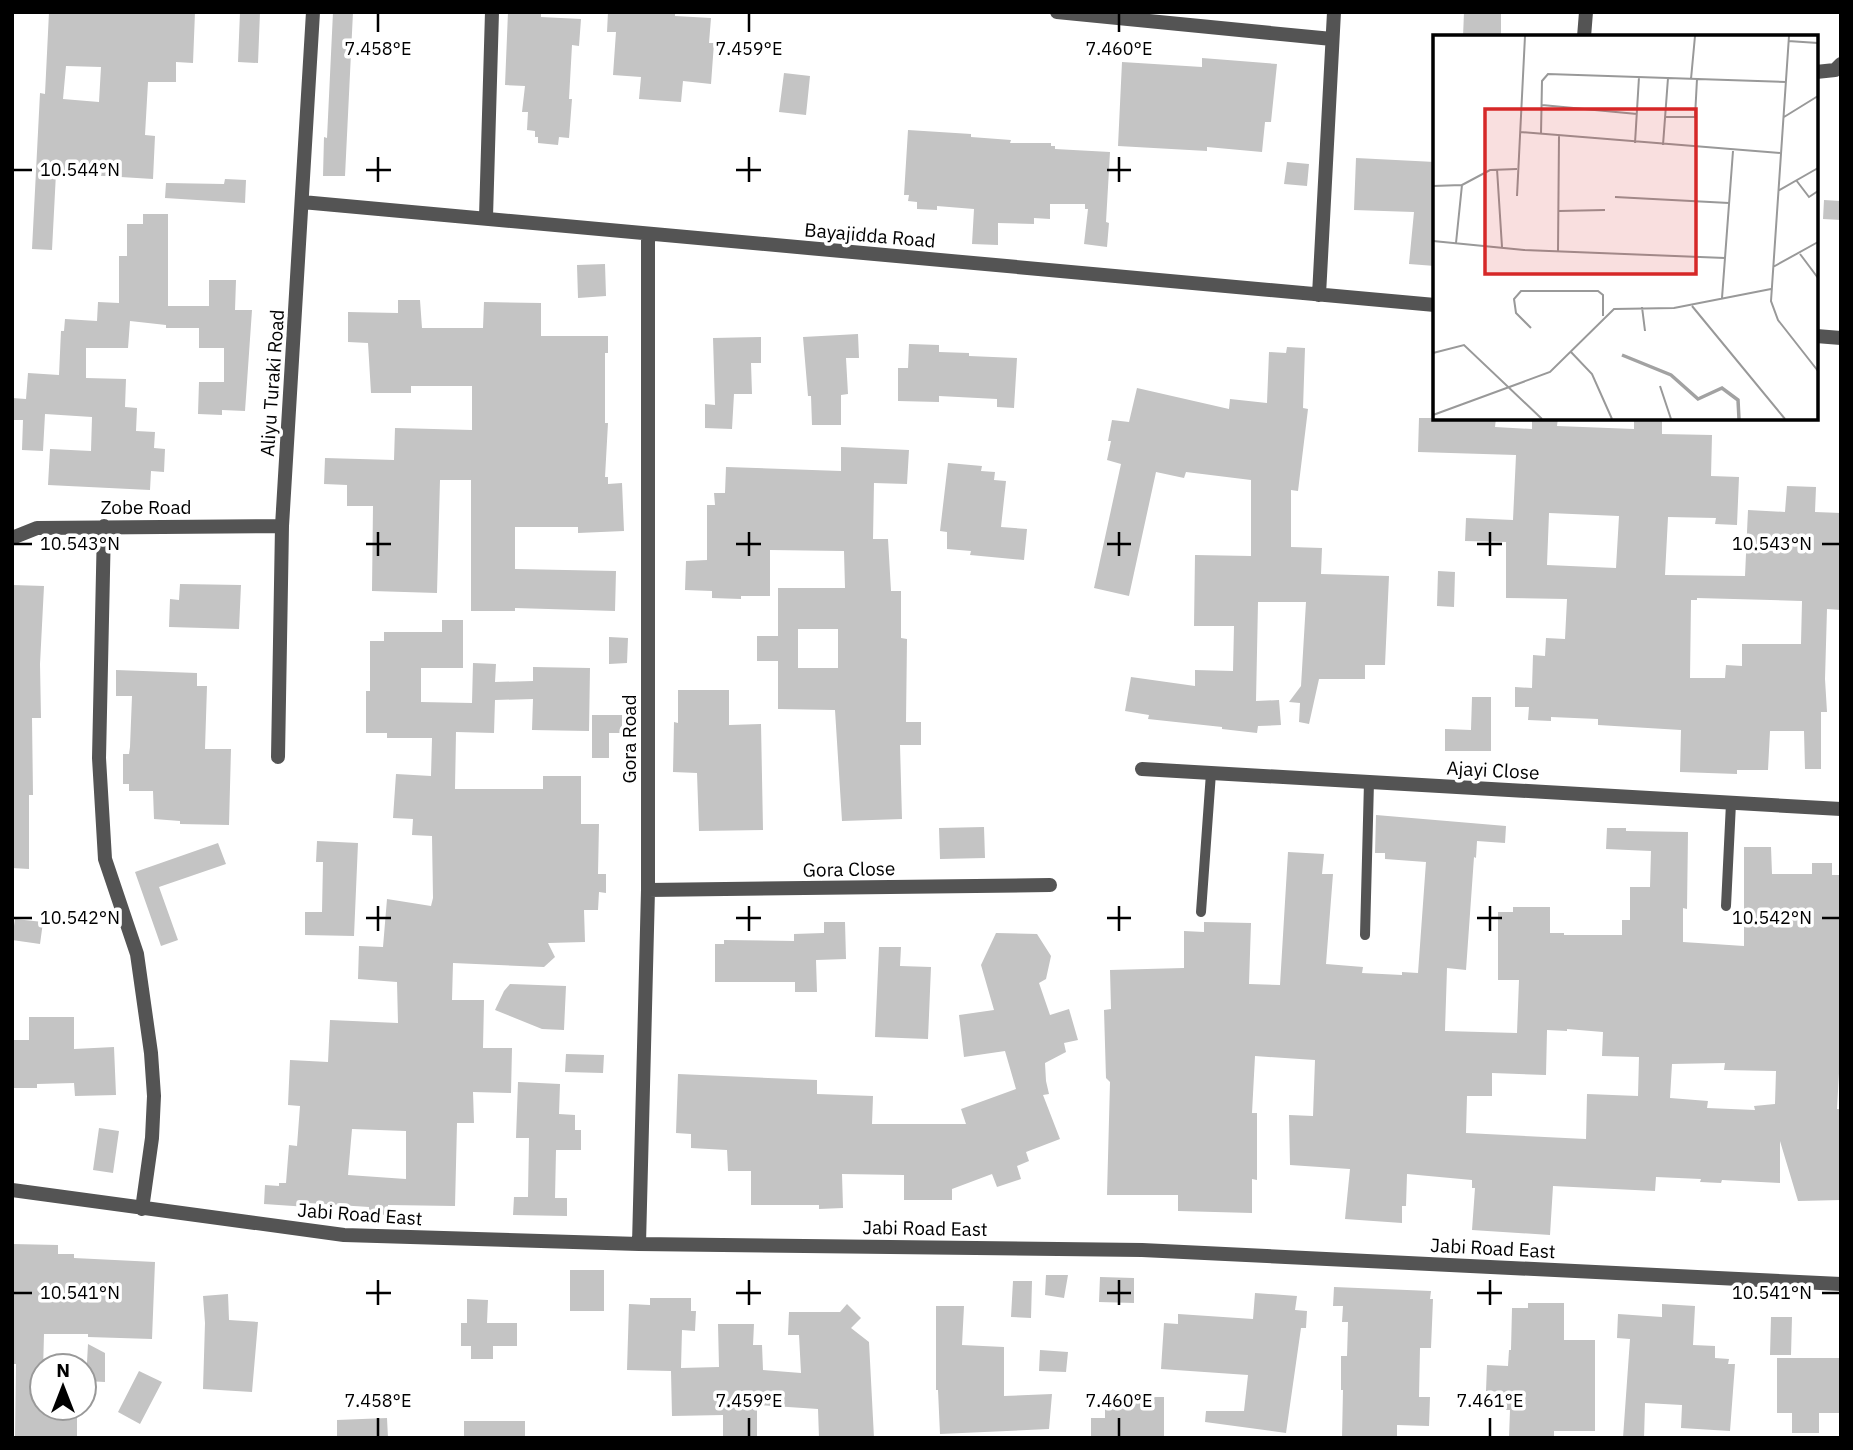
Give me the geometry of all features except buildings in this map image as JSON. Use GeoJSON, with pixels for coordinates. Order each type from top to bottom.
{"type":"FeatureCollection","features":[{"type":"Feature","properties":{"kind":"street","name":"Aliyu Turaki Road"},"geometry":{"type":"LineString","coordinates":[[278,757],[282,526],[313,12]]}},
{"type":"Feature","properties":{"kind":"street"},"geometry":{"type":"LineString","coordinates":[[486,217],[492,12]]}},
{"type":"Feature","properties":{"kind":"street"},"geometry":{"type":"LineString","coordinates":[[1057,12],[1332,39]]}},
{"type":"Feature","properties":{"kind":"street"},"geometry":{"type":"LineString","coordinates":[[1319,295],[1334,12]]}},
{"type":"Feature","properties":{"kind":"street"},"geometry":{"type":"LineString","coordinates":[[1584,35],[1586,12]]}},
{"type":"Feature","properties":{"kind":"street"},"geometry":{"type":"LineString","coordinates":[[1818,72],[1835,70],[1841,64]]}},
{"type":"Feature","properties":{"kind":"street","name":"Bayajidda Road"},"geometry":{"type":"LineString","coordinates":[[302,202],[1433,304]]}},
{"type":"Feature","properties":{"kind":"street","name":"Gora Road"},"geometry":{"type":"LineString","coordinates":[[639,1244],[648,890],[648,234]]}},
{"type":"Feature","properties":{"kind":"street"},"geometry":{"type":"LineString","coordinates":[[1818,336],[1841,338]]}},
{"type":"Feature","properties":{"kind":"street"},"geometry":{"type":"LineString","coordinates":[[104,526],[99,758],[105,859],[137,954],[151,1053],[154,1096],[152,1138],[142,1209]]}},
{"type":"Feature","properties":{"kind":"street","name":"Zobe Road"},"geometry":{"type":"LineString","coordinates":[[12,538],[37,528],[282,526]]}},
{"type":"Feature","properties":{"kind":"street","name":"Ajayi Close"},"geometry":{"type":"LineString","coordinates":[[1142,769],[1841,809]]}},
{"type":"Feature","properties":{"kind":"street","name":"Gora Close"},"geometry":{"type":"LineString","coordinates":[[648,890],[1050,885]]}},
{"type":"Feature","properties":{"kind":"street","name":"Jabi Road East"},"geometry":{"type":"LineString","coordinates":[[12,1189],[344,1235],[639,1244],[1142,1250],[1841,1284]]}},
{"type":"Feature","properties":{"kind":"lane"},"geometry":{"type":"LineString","coordinates":[[1201,912],[1211,773]]}},
{"type":"Feature","properties":{"kind":"lane"},"geometry":{"type":"LineString","coordinates":[[1365,935],[1369,782]]}},
{"type":"Feature","properties":{"kind":"lane"},"geometry":{"type":"LineString","coordinates":[[1726,906],[1731,803]]}}]}
